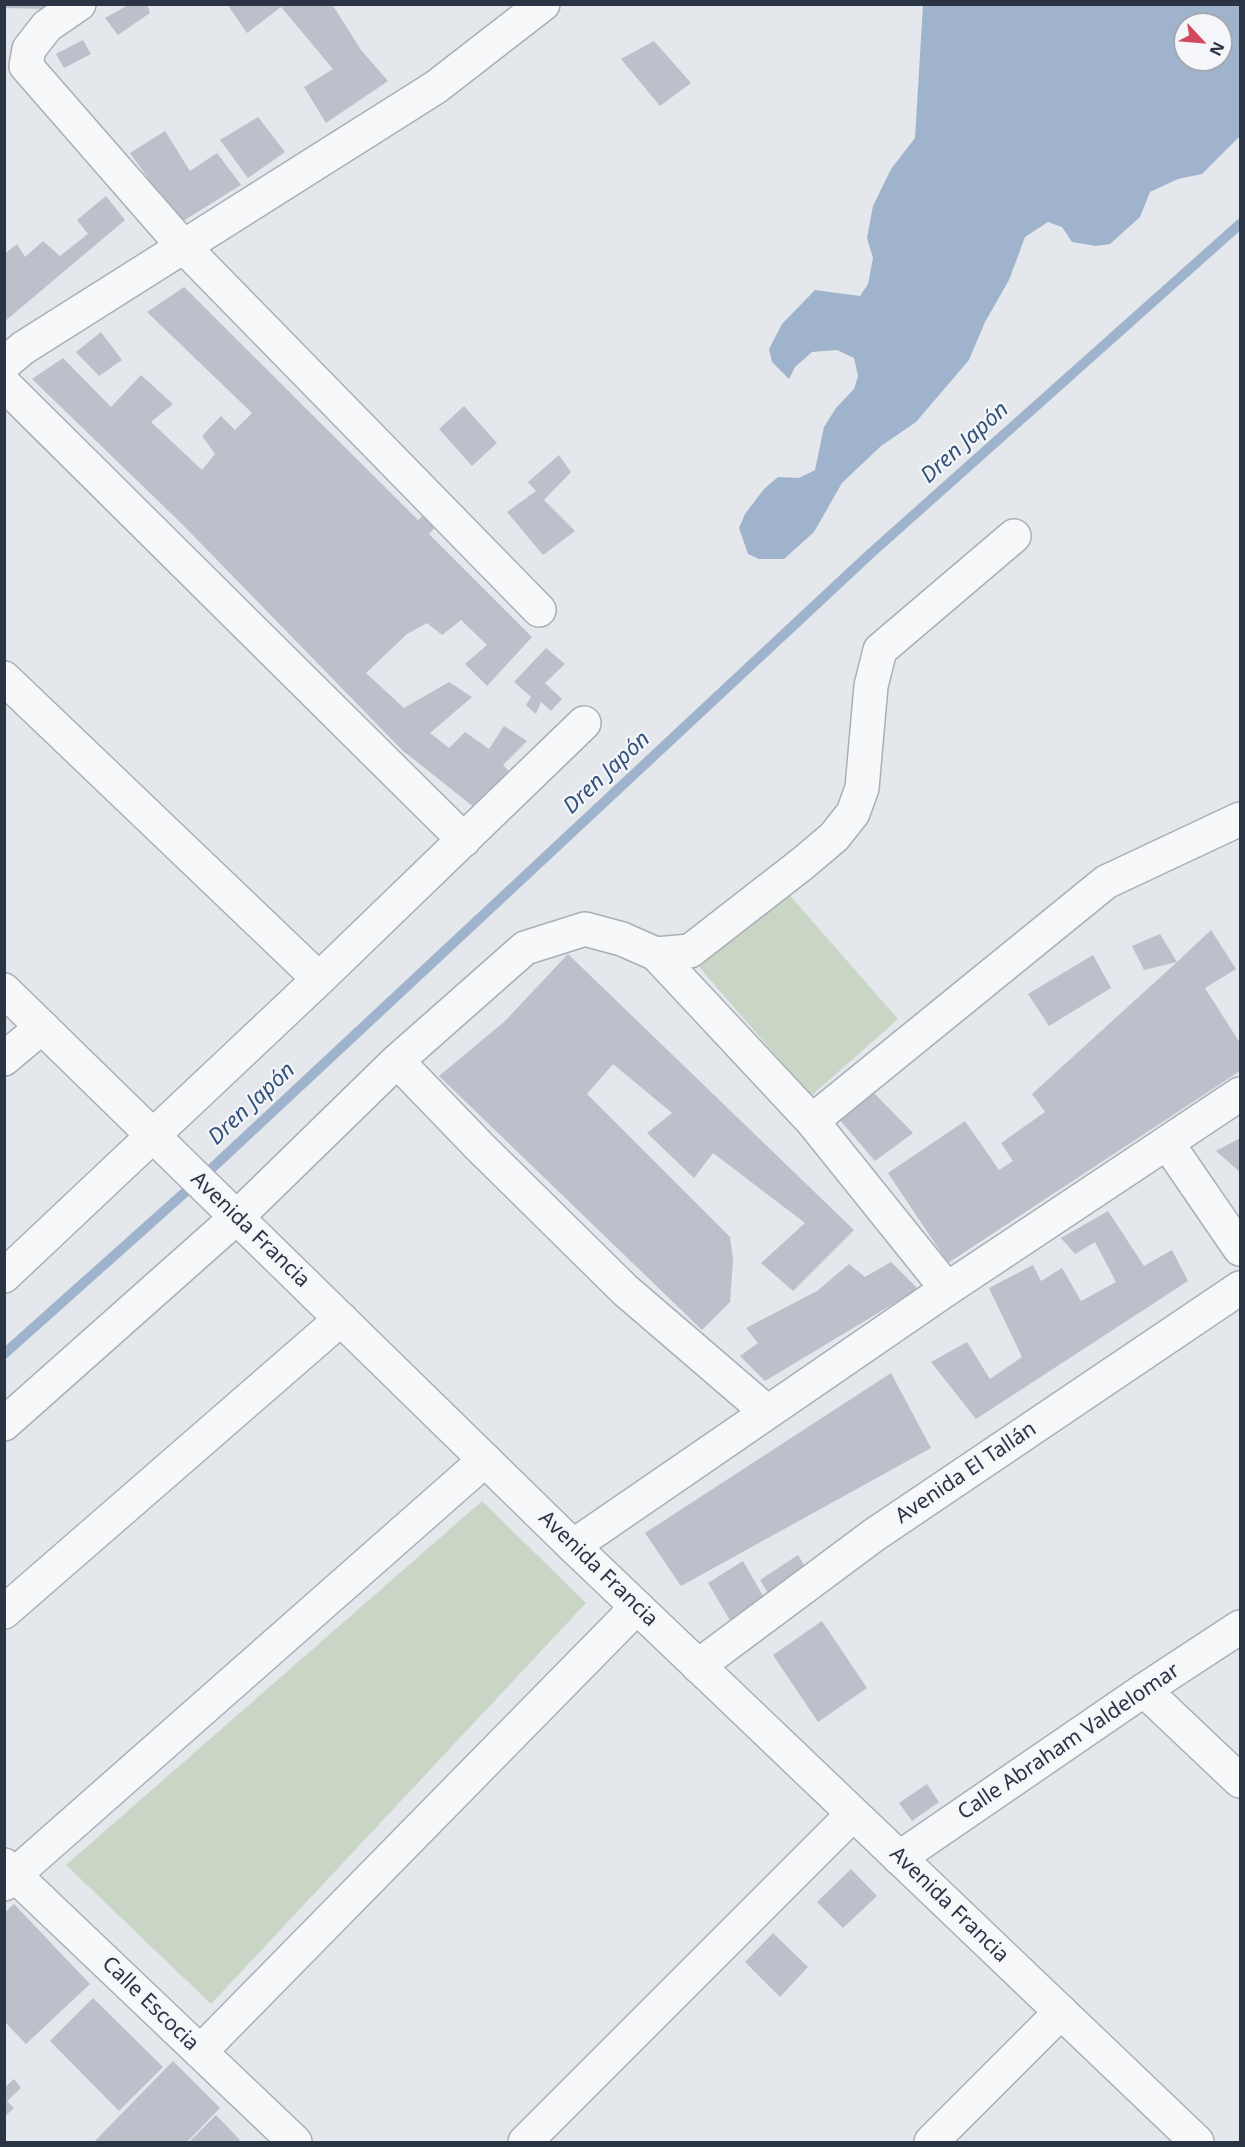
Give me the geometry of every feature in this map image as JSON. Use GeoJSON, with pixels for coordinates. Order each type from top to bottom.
{"type":"FeatureCollection","features":[{"type":"Feature","properties":{"kind":"street"},"geometry":{"type":"LineString","coordinates":[[79,4],[47,26],[29,49],[26,66],[183,246],[539,610]]}},
{"type":"Feature","properties":{"kind":"street"},"geometry":{"type":"LineString","coordinates":[[4,364],[23,348],[436,87],[543,4]]}},
{"type":"Feature","properties":{"kind":"street"},"geometry":{"type":"LineString","coordinates":[[4,384],[464,840]]}},
{"type":"Feature","properties":{"kind":"street"},"geometry":{"type":"LineString","coordinates":[[656,954],[690,951],[834,837],[853,813],[862,788],[871,686],[880,650],[1014,536]]}},
{"type":"Feature","properties":{"kind":"street"},"geometry":{"type":"LineString","coordinates":[[4,678],[319,979]]}},
{"type":"Feature","properties":{"kind":"street"},"geometry":{"type":"LineString","coordinates":[[4,1276],[162,1145],[319,979],[584,723]]}},
{"type":"Feature","properties":{"kind":"street"},"geometry":{"type":"LineString","coordinates":[[812,1120],[1106,882],[1240,819]]}},
{"type":"Feature","properties":{"kind":"street"},"geometry":{"type":"LineString","coordinates":[[4,1424],[230,1211],[525,948],[585,929],[622,939],[656,954],[812,1120],[947,1289]]}},
{"type":"Feature","properties":{"kind":"street","name":"Avenida Francia"},"geometry":{"type":"LineString","coordinates":[[4,990],[573,1546],[1197,2142]]}},
{"type":"Feature","properties":{"kind":"street"},"geometry":{"type":"LineString","coordinates":[[4,1059],[42,1027]]}},
{"type":"Feature","properties":{"kind":"street"},"geometry":{"type":"LineString","coordinates":[[397,1061],[479,1146],[625,1290],[767,1412]]}},
{"type":"Feature","properties":{"kind":"street"},"geometry":{"type":"LineString","coordinates":[[573,1546],[947,1289],[1240,1094]]}},
{"type":"Feature","properties":{"kind":"street"},"geometry":{"type":"LineString","coordinates":[[1168,1144],[1240,1249]]}},
{"type":"Feature","properties":{"kind":"street","name":"Avenida El Tallán"},"geometry":{"type":"LineString","coordinates":[[698,1666],[874,1535],[1240,1288]]}},
{"type":"Feature","properties":{"kind":"street"},"geometry":{"type":"LineString","coordinates":[[4,1612],[341,1319]]}},
{"type":"Feature","properties":{"kind":"street"},"geometry":{"type":"LineString","coordinates":[[8,1875],[485,1460]]}},
{"type":"Feature","properties":{"kind":"street"},"geometry":{"type":"LineString","coordinates":[[201,2052],[637,1607]]}},
{"type":"Feature","properties":{"kind":"street","name":"Calle Abraham Valdelomar"},"geometry":{"type":"LineString","coordinates":[[899,1858],[1144,1689],[1240,1627]]}},
{"type":"Feature","properties":{"kind":"street"},"geometry":{"type":"LineString","coordinates":[[1144,1689],[1240,1781]]}},
{"type":"Feature","properties":{"kind":"street"},"geometry":{"type":"LineString","coordinates":[[525,2142],[853,1814]]}},
{"type":"Feature","properties":{"kind":"street","name":"Calle Escocia"},"geometry":{"type":"LineString","coordinates":[[8,1875],[201,2052],[295,2142]]}},
{"type":"Feature","properties":{"kind":"street"},"geometry":{"type":"LineString","coordinates":[[931,2142],[1061,2012]]}},
{"type":"Feature","properties":{"kind":"green space"},"geometry":{"type":"Polygon","coordinates":[[[786,891],[898,1019],[811,1096],[699,967],[786,891]]]}},
{"type":"Feature","properties":{"kind":"green space"},"geometry":{"type":"Polygon","coordinates":[[[482,1501],[586,1603],[211,2004],[66,1865],[482,1501]]]}},
{"type":"Feature","properties":{"kind":"water"},"geometry":{"type":"Polygon","coordinates":[[[923,5],[1240,5],[1240,136],[1202,174],[1178,179],[1150,192],[1140,217],[1110,244],[1096,246],[1072,242],[1062,227],[1048,222],[1025,237],[1009,280],[985,322],[969,360],[916,422],[881,446],[842,483],[814,532],[784,559],[759,559],[748,554],[739,528],[745,514],[764,489],[778,477],[799,478],[815,470],[824,427],[836,408],[854,389],[858,376],[854,358],[837,350],[812,352],[795,367],[789,379],[772,362],[769,349],[782,324],[815,290],[860,296],[868,284],[873,258],[867,238],[873,206],[891,169],[915,138],[923,5]]]}},
{"type":"Feature","properties":{"kind":"building"},"geometry":{"type":"Polygon","coordinates":[[[4,4],[48,4],[47,9],[4,8],[4,4]]]}},
{"type":"Feature","properties":{"kind":"building"},"geometry":{"type":"Polygon","coordinates":[[[130,4],[147,4],[150,13],[118,35],[105,18],[130,4]]]}},
{"type":"Feature","properties":{"kind":"building"},"geometry":{"type":"Polygon","coordinates":[[[227,4],[332,4],[361,50],[388,81],[326,123],[304,87],[333,69],[281,7],[247,33],[227,4]]]}},
{"type":"Feature","properties":{"kind":"building"},"geometry":{"type":"Polygon","coordinates":[[[83,40],[91,54],[64,68],[56,54],[83,40]]]}},
{"type":"Feature","properties":{"kind":"building"},"geometry":{"type":"Polygon","coordinates":[[[654,41],[691,83],[660,106],[621,59],[654,41]]]}},
{"type":"Feature","properties":{"kind":"building"},"geometry":{"type":"Polygon","coordinates":[[[258,117],[285,152],[248,178],[220,140],[258,117]]]}},
{"type":"Feature","properties":{"kind":"building"},"geometry":{"type":"Polygon","coordinates":[[[165,131],[190,171],[217,153],[241,185],[180,223],[130,153],[165,131]]]}},
{"type":"Feature","properties":{"kind":"building"},"geometry":{"type":"Polygon","coordinates":[[[106,196],[125,220],[4,322],[4,254],[17,244],[25,257],[43,241],[60,256],[88,234],[77,220],[106,196]]]}},
{"type":"Feature","properties":{"kind":"building"},"geometry":{"type":"Polygon","coordinates":[[[184,287],[418,520],[430,510],[441,521],[429,534],[532,637],[487,686],[465,664],[487,645],[461,620],[442,635],[427,623],[407,634],[366,673],[404,708],[449,682],[472,697],[430,733],[449,748],[465,732],[489,749],[504,726],[527,741],[503,765],[510,772],[475,808],[402,750],[182,524],[32,379],[63,358],[111,407],[141,375],[173,404],[151,422],[202,470],[215,454],[202,436],[221,416],[235,430],[252,413],[147,312],[184,287]]]}},
{"type":"Feature","properties":{"kind":"building"},"geometry":{"type":"Polygon","coordinates":[[[101,332],[122,360],[99,376],[76,352],[101,332]]]}},
{"type":"Feature","properties":{"kind":"building"},"geometry":{"type":"Polygon","coordinates":[[[464,406],[497,443],[472,466],[439,429],[464,406]]]}},
{"type":"Feature","properties":{"kind":"building"},"geometry":{"type":"Polygon","coordinates":[[[559,455],[571,472],[544,500],[575,531],[543,555],[507,512],[536,491],[528,482],[559,455]]]}},
{"type":"Feature","properties":{"kind":"building"},"geometry":{"type":"Polygon","coordinates":[[[546,648],[565,664],[545,683],[562,699],[551,711],[541,702],[536,714],[526,705],[531,697],[514,682],[546,648]]]}},
{"type":"Feature","properties":{"kind":"building"},"geometry":{"type":"Polygon","coordinates":[[[1211,930],[1236,969],[1205,988],[1240,1043],[1240,1071],[948,1263],[888,1173],[965,1121],[999,1170],[1013,1161],[1001,1143],[1045,1112],[1032,1094],[1211,930]]]}},
{"type":"Feature","properties":{"kind":"building"},"geometry":{"type":"Polygon","coordinates":[[[1160,934],[1177,962],[1144,970],[1132,946],[1160,934]]]}},
{"type":"Feature","properties":{"kind":"building"},"geometry":{"type":"Polygon","coordinates":[[[568,954],[854,1230],[793,1291],[761,1263],[805,1223],[713,1153],[694,1178],[647,1133],[672,1113],[613,1064],[587,1094],[730,1237],[733,1260],[730,1302],[702,1330],[439,1076],[505,1021],[568,954]]]}},
{"type":"Feature","properties":{"kind":"building"},"geometry":{"type":"Polygon","coordinates":[[[1093,955],[1111,988],[1049,1026],[1028,994],[1093,955]]]}},
{"type":"Feature","properties":{"kind":"building"},"geometry":{"type":"Polygon","coordinates":[[[873,1092],[913,1133],[875,1161],[839,1119],[873,1092]]]}},
{"type":"Feature","properties":{"kind":"building"},"geometry":{"type":"Polygon","coordinates":[[[1240,1138],[1240,1172],[1216,1151],[1240,1138]]]}},
{"type":"Feature","properties":{"kind":"building"},"geometry":{"type":"Polygon","coordinates":[[[1108,1211],[1144,1266],[1172,1250],[1188,1281],[976,1419],[931,1362],[967,1342],[990,1379],[1022,1357],[989,1288],[1033,1265],[1041,1281],[1062,1268],[1081,1301],[1116,1282],[1095,1242],[1075,1254],[1061,1238],[1108,1211]]]}},
{"type":"Feature","properties":{"kind":"building"},"geometry":{"type":"Polygon","coordinates":[[[891,1262],[918,1289],[765,1381],[740,1356],[758,1343],[746,1328],[817,1291],[849,1264],[865,1277],[891,1262]]]}},
{"type":"Feature","properties":{"kind":"building"},"geometry":{"type":"Polygon","coordinates":[[[891,1373],[931,1448],[681,1586],[645,1533],[891,1373]]]}},
{"type":"Feature","properties":{"kind":"building"},"geometry":{"type":"Polygon","coordinates":[[[798,1555],[811,1577],[773,1601],[760,1580],[798,1555]]]}},
{"type":"Feature","properties":{"kind":"building"},"geometry":{"type":"Polygon","coordinates":[[[743,1561],[766,1601],[731,1622],[708,1583],[743,1561]]]}},
{"type":"Feature","properties":{"kind":"building"},"geometry":{"type":"Polygon","coordinates":[[[822,1621],[867,1688],[818,1722],[773,1655],[822,1621]]]}},
{"type":"Feature","properties":{"kind":"building"},"geometry":{"type":"Polygon","coordinates":[[[927,1784],[939,1802],[912,1821],[899,1803],[927,1784]]]}},
{"type":"Feature","properties":{"kind":"building"},"geometry":{"type":"Polygon","coordinates":[[[851,1869],[877,1896],[843,1928],[817,1902],[851,1869]]]}},
{"type":"Feature","properties":{"kind":"building"},"geometry":{"type":"Polygon","coordinates":[[[14,1904],[90,1984],[26,2044],[4,2021],[4,1913],[14,1904]]]}},
{"type":"Feature","properties":{"kind":"building"},"geometry":{"type":"Polygon","coordinates":[[[773,1933],[808,1967],[780,1997],[745,1962],[773,1933]]]}},
{"type":"Feature","properties":{"kind":"building"},"geometry":{"type":"Polygon","coordinates":[[[93,1998],[163,2067],[119,2111],[50,2041],[93,1998]]]}},
{"type":"Feature","properties":{"kind":"building"},"geometry":{"type":"Polygon","coordinates":[[[173,2061],[220,2108],[187,2142],[94,2142],[173,2061]]]}},
{"type":"Feature","properties":{"kind":"building"},"geometry":{"type":"Polygon","coordinates":[[[14,2079],[21,2088],[7,2101],[14,2108],[4,2117],[4,2088],[14,2079]]]}},
{"type":"Feature","properties":{"kind":"building"},"geometry":{"type":"Polygon","coordinates":[[[216,2115],[240,2140],[238,2142],[189,2142],[216,2115]]]}},
{"type":"Feature","properties":{"kind":"waterway","name":"Dren Japón"},"geometry":{"type":"LineString","coordinates":[[4,1354],[210,1170],[870,554],[1240,224]]}}]}
